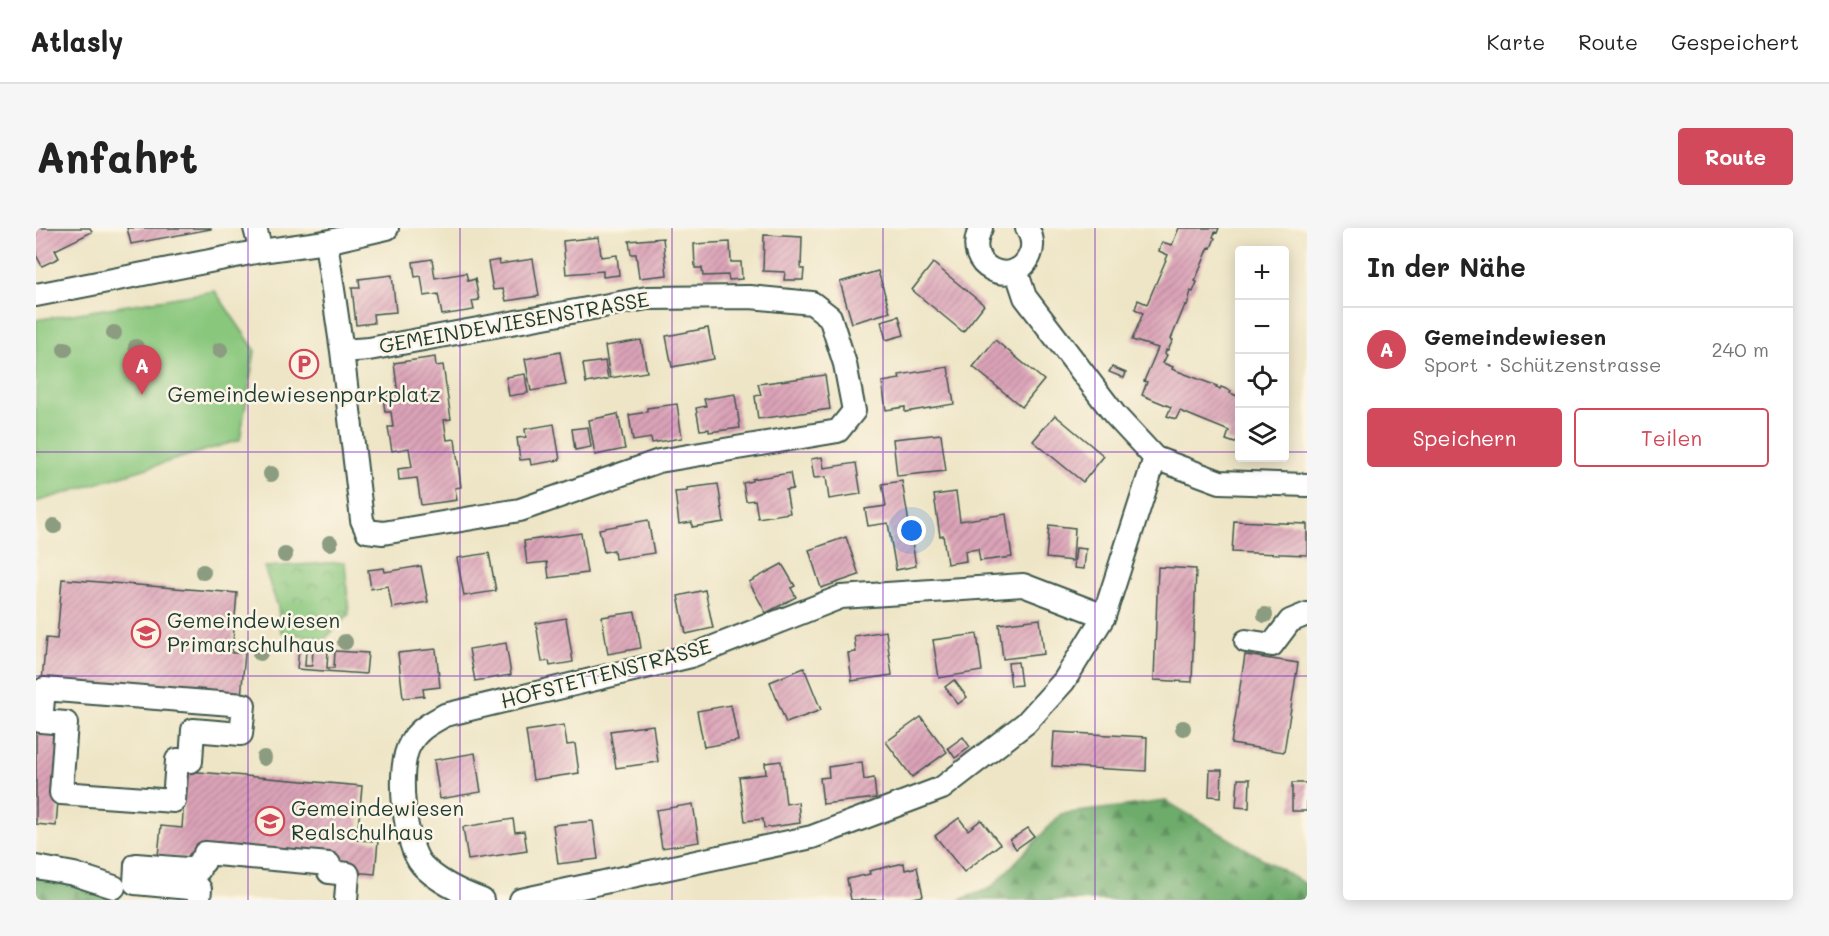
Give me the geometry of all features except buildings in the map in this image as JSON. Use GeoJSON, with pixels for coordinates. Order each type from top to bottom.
{"type":"FeatureCollection","features":[{"type":"Feature","properties":{"kind":"street"},"geometry":{"type":"LineString","coordinates":[[255,228],[261,251]]}},
{"type":"Feature","properties":{"kind":"street"},"geometry":{"type":"LineString","coordinates":[[36,295],[261,251],[326,242],[387,228]]}},
{"type":"Feature","properties":{"kind":"street"},"geometry":{"type":"LineString","coordinates":[[972,230],[977,254],[982,262],[997,272],[1007,273],[1016,270],[1029,258],[1032,249],[1030,229]]}},
{"type":"Feature","properties":{"kind":"street"},"geometry":{"type":"LineString","coordinates":[[326,242],[342,351]]}},
{"type":"Feature","properties":{"kind":"street"},"geometry":{"type":"LineString","coordinates":[[1016,270],[1025,297],[1115,415],[1155,458],[1220,482],[1307,485]]}},
{"type":"Feature","properties":{"kind":"street","name":"GEMEINDEWIESENSTRASSE"},"geometry":{"type":"LineString","coordinates":[[750,297],[812,303],[830,317],[845,364],[854,411],[838,431],[659,461],[520,510],[383,533],[367,531],[362,520],[342,351],[369,349],[647,298],[750,297]]}},
{"type":"Feature","properties":{"kind":"street"},"geometry":{"type":"LineString","coordinates":[[520,900],[812,837],[942,788],[1026,723],[1064,681],[1104,616],[1155,458]]}},
{"type":"Feature","properties":{"kind":"street","name":"HOFSTETTENSTRASSE"},"geometry":{"type":"LineString","coordinates":[[482,900],[452,888],[421,864],[408,834],[402,778],[408,746],[422,728],[445,715],[691,656],[841,597],[1023,585],[1104,616]]}},
{"type":"Feature","properties":{"kind":"street"},"geometry":{"type":"LineString","coordinates":[[1246,641],[1272,645],[1290,621],[1307,614]]}},
{"type":"Feature","properties":{"kind":"street"},"geometry":{"type":"LineString","coordinates":[[44,689],[243,705],[241,734],[194,730],[191,761],[177,760],[174,801],[61,793],[66,723],[41,721],[44,689]]}},
{"type":"Feature","properties":{"kind":"street"},"geometry":{"type":"LineString","coordinates":[[199,900],[200,889],[135,883],[136,865],[199,870],[199,862],[204,862],[205,853],[329,864],[329,872],[348,874],[346,900]]}},
{"type":"Feature","properties":{"kind":"street"},"geometry":{"type":"LineString","coordinates":[[36,867],[74,874],[114,887]]}},
{"type":"Feature","properties":{"kind":"green space"},"geometry":{"type":"Polygon","coordinates":[[[215,291],[255,350],[240,440],[36,502],[36,320],[215,291]]]}},
{"type":"Feature","properties":{"kind":"green space"},"geometry":{"type":"Polygon","coordinates":[[[345,562],[349,614],[325,639],[281,632],[278,607],[264,567],[345,562]]]}},
{"type":"Feature","properties":{"kind":"green space"},"geometry":{"type":"Polygon","coordinates":[[[1166,801],[1307,885],[1307,900],[959,900],[991,888],[1061,814],[1166,801]]]}},
{"type":"Feature","properties":{"kind":"green space"},"geometry":{"type":"Polygon","coordinates":[[[36,876],[46,877],[119,900],[36,900],[36,876]]]}},
{"type":"Feature","properties":{"kind":"place","name":"Gemeindewiesenparkplatz"},"geometry":{"type":"Point","coordinates":[304,364]}},
{"type":"Feature","properties":{"kind":"place","name":"Gemeindewiesen"},"geometry":{"type":"Point","coordinates":[142,395]}},
{"type":"Feature","properties":{"kind":"place","name":"Gemeindewiesen Primarschulhaus"},"geometry":{"type":"Point","coordinates":[146,633]}},
{"type":"Feature","properties":{"kind":"place","name":"Gemeindewiesen Realschulhaus"},"geometry":{"type":"Point","coordinates":[270,821]}}]}
